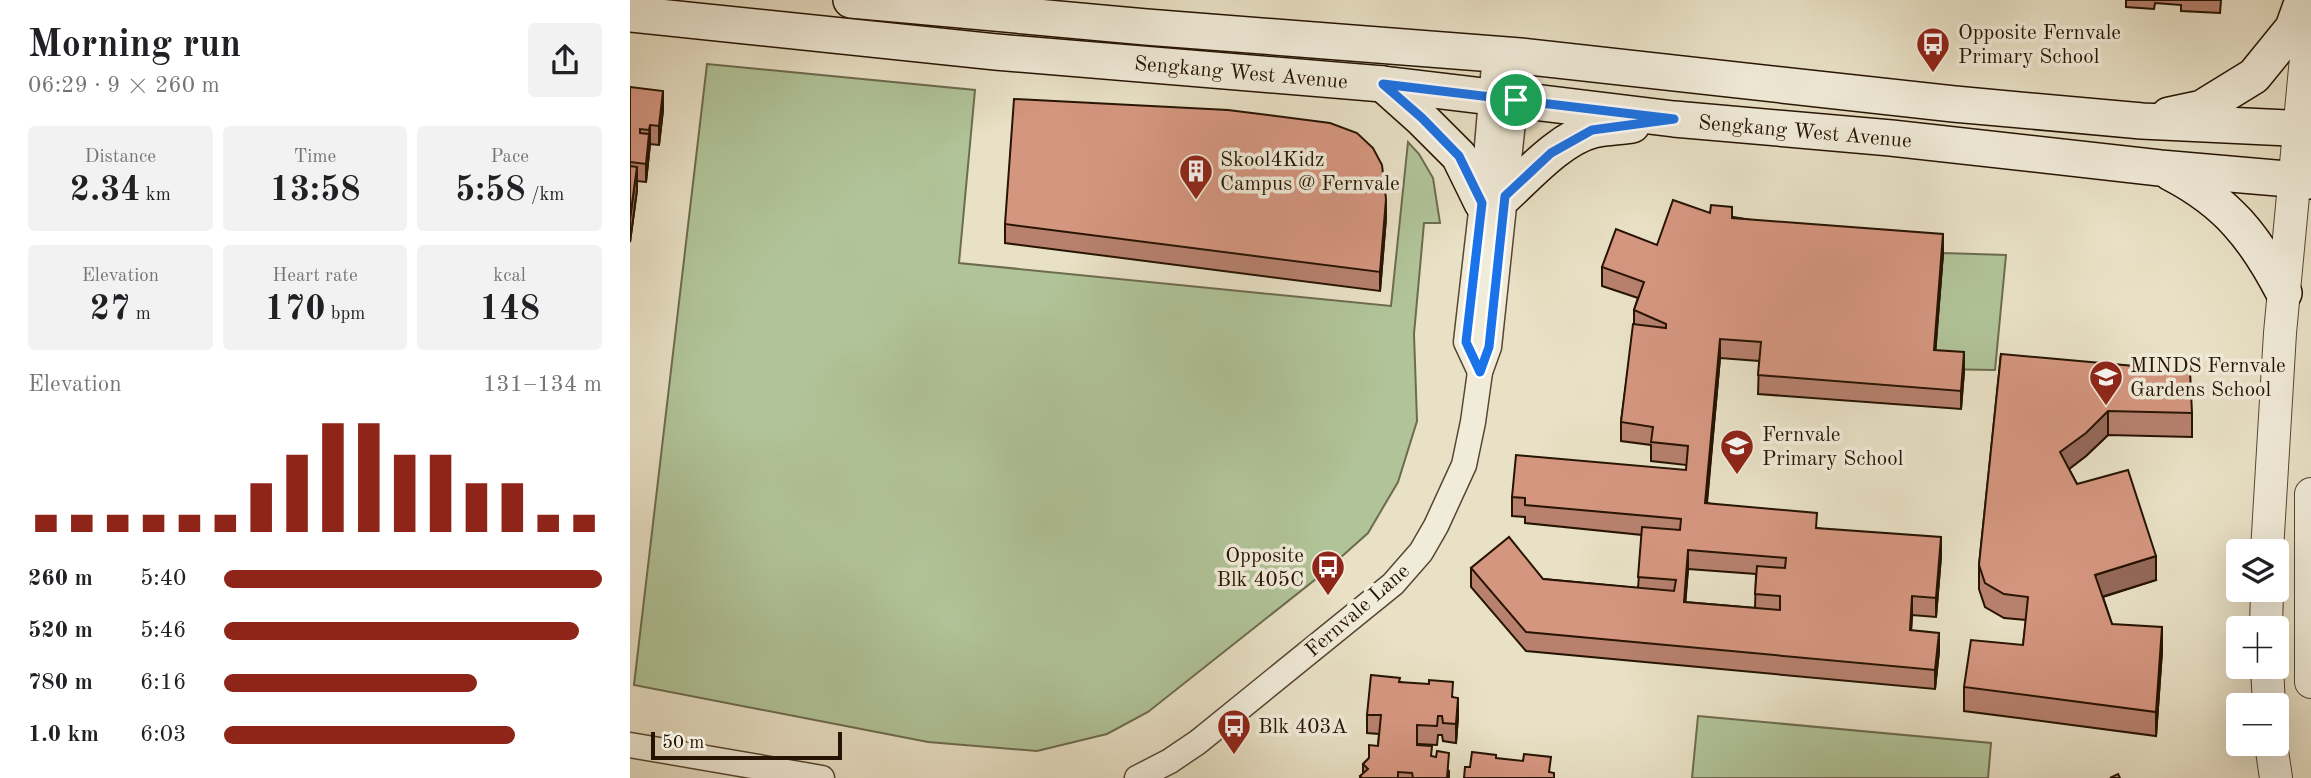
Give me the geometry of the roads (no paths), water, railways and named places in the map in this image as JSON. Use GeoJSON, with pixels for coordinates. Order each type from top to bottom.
{"type":"FeatureCollection","features":[{"type":"Feature","properties":{"kind":"main road","name":"Sengkang West Avenue"},"geometry":{"type":"LineString","coordinates":[[851,0],[950,5],[1146,27],[1507,55],[2142,121],[2305,129]]}},
{"type":"Feature","properties":{"kind":"main road"},"geometry":{"type":"LineString","coordinates":[[2142,121],[2202,108],[2254,76],[2293,28],[2303,0]]}},
{"type":"Feature","properties":{"kind":"main road","name":"Sengkang West Avenue"},"geometry":{"type":"LineString","coordinates":[[630,14],[996,52],[1383,84],[1674,119],[1891,138],[2303,181]]}},
{"type":"Feature","properties":{"kind":"main road"},"geometry":{"type":"LineString","coordinates":[[1383,84],[1422,118],[1459,156],[1494,200],[1551,153],[1592,130],[1674,119]]}},
{"type":"Feature","properties":{"kind":"main road"},"geometry":{"type":"LineString","coordinates":[[2160,168],[2190,184],[2218,204],[2243,227],[2266,258],[2284,293]]}},
{"type":"Feature","properties":{"kind":"street"},"geometry":{"type":"LineString","coordinates":[[2268,539],[2284,293],[2303,181],[2311,5]]}},
{"type":"Feature","properties":{"kind":"street","name":"Fernvale Lane"},"geometry":{"type":"LineString","coordinates":[[1137,778],[1170,761],[1198,742],[1392,584],[1421,552],[1436,526],[1464,465],[1480,372],[1489,347],[1494,200],[1507,55]]}},
{"type":"Feature","properties":{"kind":"street"},"geometry":{"type":"LineString","coordinates":[[2311,494],[2311,682]]}},
{"type":"Feature","properties":{"kind":"street"},"geometry":{"type":"LineString","coordinates":[[630,745],[822,778]]}},
{"type":"Feature","properties":{"kind":"street"},"geometry":{"type":"LineString","coordinates":[[2273,756],[2276,778]]}},
{"type":"Feature","properties":{"kind":"place","name":"Opposite Fernvale Primary School"},"geometry":{"type":"Point","coordinates":[1933,74]}},
{"type":"Feature","properties":{"kind":"place","name":"Skool4Kidz Campus @ Fernvale"},"geometry":{"type":"Point","coordinates":[1196,201]}},
{"type":"Feature","properties":{"kind":"place","name":"MINDS Fernvale Gardens School"},"geometry":{"type":"Point","coordinates":[2106,407]}},
{"type":"Feature","properties":{"kind":"place","name":"Fernvale Primary School"},"geometry":{"type":"Point","coordinates":[1737,476]}},
{"type":"Feature","properties":{"kind":"place","name":"Opposite Blk 405C"},"geometry":{"type":"Point","coordinates":[1328,597]}},
{"type":"Feature","properties":{"kind":"place","name":"Blk 403A"},"geometry":{"type":"Point","coordinates":[1234,756]}}]}
